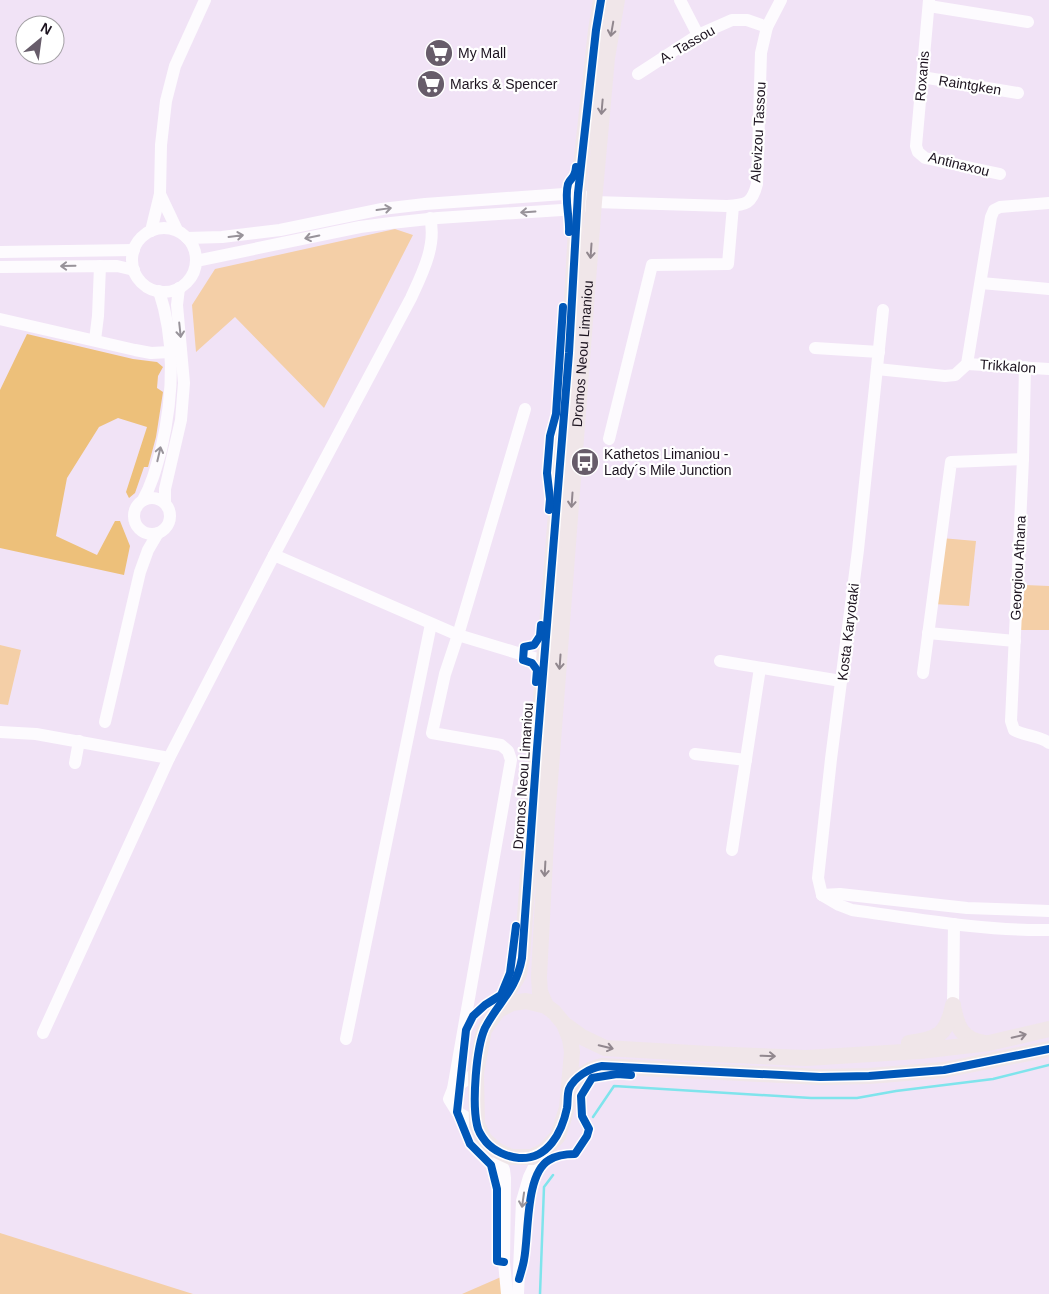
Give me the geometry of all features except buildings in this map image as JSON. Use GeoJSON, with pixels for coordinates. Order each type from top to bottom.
{"type":"FeatureCollection","features":[{"type":"Feature","properties":{"kind":"main road","name":"Dromos Neou Limaniou"},"geometry":{"type":"LineString","coordinates":[[498,1010],[519,974],[522,958],[544,661],[570,353],[577,201],[601,0]]}},
{"type":"Feature","properties":{"kind":"main road","name":"Dromos Neou Limaniou"},"geometry":{"type":"LineString","coordinates":[[546,1006],[540,992],[539,977],[547,820],[594,202],[607,58],[617,0]]}},
{"type":"Feature","properties":{"kind":"main road"},"geometry":{"type":"LineString","coordinates":[[564,1024],[570,1039],[572,1052],[567,1108],[558,1136],[540,1154],[532,1157],[518,1158],[496,1150],[484,1139],[477,1124],[476,1073],[484,1030],[498,1010],[512,1003],[526,1001],[546,1006],[582,1038],[605,1048],[806,1058],[920,1051],[988,1043],[1049,1029]]}},
{"type":"Feature","properties":{"kind":"main road"},"geometry":{"type":"LineString","coordinates":[[953,1005],[956,1022],[963,1034],[976,1041],[988,1043]]}},
{"type":"Feature","properties":{"kind":"main road"},"geometry":{"type":"LineString","coordinates":[[806,1058],[855,1049],[924,1041],[939,1036],[950,1018],[953,1005]]}},
{"type":"Feature","properties":{"kind":"main road"},"geometry":{"type":"LineString","coordinates":[[569,1088],[583,1074],[593,1068],[602,1066],[820,1077],[869,1076],[944,1070],[1049,1048]]}},
{"type":"Feature","properties":{"kind":"street"},"geometry":{"type":"LineString","coordinates":[[151,231],[160,194],[161,145],[166,101],[176,66],[205,0]]}},
{"type":"Feature","properties":{"kind":"street"},"geometry":{"type":"LineString","coordinates":[[680,0],[698,35]]}},
{"type":"Feature","properties":{"kind":"street","name":"Alevizou Tassou"},"geometry":{"type":"LineString","coordinates":[[594,202],[733,206],[745,204],[753,197],[757,184],[761,53],[767,27],[781,0]]}},
{"type":"Feature","properties":{"kind":"street"},"geometry":{"type":"LineString","coordinates":[[929,3],[1028,22]]}},
{"type":"Feature","properties":{"kind":"street","name":"Roxanis"},"geometry":{"type":"LineString","coordinates":[[918,152],[916,146],[929,3]]}},
{"type":"Feature","properties":{"kind":"street","name":"A. Tassou"},"geometry":{"type":"LineString","coordinates":[[638,74],[698,35],[732,20],[747,20],[767,27]]}},
{"type":"Feature","properties":{"kind":"street","name":"Raintgken"},"geometry":{"type":"LineString","coordinates":[[922,77],[1018,93]]}},
{"type":"Feature","properties":{"kind":"street","name":"Antinaxou"},"geometry":{"type":"LineString","coordinates":[[918,152],[925,158],[1000,174]]}},
{"type":"Feature","properties":{"kind":"street"},"geometry":{"type":"LineString","coordinates":[[160,194],[182,234],[194,249],[196,260],[189,280],[179,288],[166,292],[146,286],[137,276],[133,263],[134,250],[140,239],[151,231],[164,228],[182,234],[222,237],[280,230],[382,209],[416,205],[594,202]]}},
{"type":"Feature","properties":{"kind":"street"},"geometry":{"type":"LineString","coordinates":[[196,260],[360,227],[577,201]]}},
{"type":"Feature","properties":{"kind":"street"},"geometry":{"type":"LineString","coordinates":[[877,368],[944,376],[955,374],[967,364],[991,216],[994,210],[1000,207],[1049,203]]}},
{"type":"Feature","properties":{"kind":"street"},"geometry":{"type":"LineString","coordinates":[[609,439],[652,265],[728,264],[733,206]]}},
{"type":"Feature","properties":{"kind":"street"},"geometry":{"type":"LineString","coordinates":[[43,1033],[169,758],[274,555],[411,298],[422,273],[429,249],[432,226],[430,218]]}},
{"type":"Feature","properties":{"kind":"street"},"geometry":{"type":"LineString","coordinates":[[0,252],[134,250]]}},
{"type":"Feature","properties":{"kind":"street"},"geometry":{"type":"LineString","coordinates":[[95,340],[100,266]]}},
{"type":"Feature","properties":{"kind":"street"},"geometry":{"type":"LineString","coordinates":[[0,267],[117,266],[134,270]]}},
{"type":"Feature","properties":{"kind":"street"},"geometry":{"type":"LineString","coordinates":[[981,283],[1049,289]]}},
{"type":"Feature","properties":{"kind":"street"},"geometry":{"type":"LineString","coordinates":[[165,504],[165,489],[181,420],[184,383],[177,305],[179,288]]}},
{"type":"Feature","properties":{"kind":"street"},"geometry":{"type":"LineString","coordinates":[[140,572],[142,548],[140,530],[134,521],[134,515],[136,507],[143,500],[152,485],[166,428],[171,383],[170,352],[163,303],[159,291]]}},
{"type":"Feature","properties":{"kind":"street","name":"Kosta Karyotaki"},"geometry":{"type":"LineString","coordinates":[[822,895],[818,878],[858,550],[883,310]]}},
{"type":"Feature","properties":{"kind":"street"},"geometry":{"type":"LineString","coordinates":[[0,319],[135,350],[151,353],[170,352]]}},
{"type":"Feature","properties":{"kind":"street"},"geometry":{"type":"LineString","coordinates":[[816,348],[879,352]]}},
{"type":"Feature","properties":{"kind":"street","name":"Trikkalon"},"geometry":{"type":"LineString","coordinates":[[967,364],[1049,369]]}},
{"type":"Feature","properties":{"kind":"street","name":"Georgiou Athana"},"geometry":{"type":"LineString","coordinates":[[1025,367],[1023,459],[1011,721],[1014,730],[1024,735],[1045,739],[1049,743]]}},
{"type":"Feature","properties":{"kind":"street"},"geometry":{"type":"LineString","coordinates":[[477,1124],[457,1112],[451,1094],[511,760],[508,751],[501,745],[432,733],[445,674],[525,409]]}},
{"type":"Feature","properties":{"kind":"street"},"geometry":{"type":"LineString","coordinates":[[923,673],[950,462],[1023,459]]}},
{"type":"Feature","properties":{"kind":"street"},"geometry":{"type":"LineString","coordinates":[[140,530],[148,534],[158,533],[166,528],[170,520],[170,511],[162,500],[153,498],[143,500]]}},
{"type":"Feature","properties":{"kind":"street"},"geometry":{"type":"LineString","coordinates":[[105,722],[140,572],[148,550],[158,533]]}},
{"type":"Feature","properties":{"kind":"street"},"geometry":{"type":"LineString","coordinates":[[274,555],[458,635],[544,661]]}},
{"type":"Feature","properties":{"kind":"street"},"geometry":{"type":"LineString","coordinates":[[346,1039],[431,624]]}},
{"type":"Feature","properties":{"kind":"street"},"geometry":{"type":"LineString","coordinates":[[928,633],[1015,641]]}},
{"type":"Feature","properties":{"kind":"street"},"geometry":{"type":"LineString","coordinates":[[720,660],[841,681]]}},
{"type":"Feature","properties":{"kind":"street"},"geometry":{"type":"LineString","coordinates":[[732,850],[760,668]]}},
{"type":"Feature","properties":{"kind":"street"},"geometry":{"type":"LineString","coordinates":[[0,732],[36,734],[169,758]]}},
{"type":"Feature","properties":{"kind":"street"},"geometry":{"type":"LineString","coordinates":[[74,763],[79,741]]}},
{"type":"Feature","properties":{"kind":"street"},"geometry":{"type":"LineString","coordinates":[[695,754],[746,760]]}},
{"type":"Feature","properties":{"kind":"street"},"geometry":{"type":"LineString","coordinates":[[822,895],[840,894],[967,908],[1049,911]]}},
{"type":"Feature","properties":{"kind":"street"},"geometry":{"type":"LineString","coordinates":[[822,895],[852,910],[1021,931],[1049,930]]}},
{"type":"Feature","properties":{"kind":"street"},"geometry":{"type":"LineString","coordinates":[[953,1005],[954,924]]}},
{"type":"Feature","properties":{"kind":"street"},"geometry":{"type":"LineString","coordinates":[[451,1094],[476,1073]]}},
{"type":"Feature","properties":{"kind":"street"},"geometry":{"type":"LineString","coordinates":[[496,1150],[505,1178],[504,1262],[507,1294]]}},
{"type":"Feature","properties":{"kind":"street"},"geometry":{"type":"LineString","coordinates":[[518,1294],[522,1201],[528,1177],[540,1154]]}},
{"type":"Feature","properties":{"kind":"shaded area"},"geometry":{"type":"Polygon","coordinates":[[[395,229],[413,235],[324,408],[235,317],[196,352],[192,305],[215,269],[395,229]]]}},
{"type":"Feature","properties":{"kind":"shaded area"},"geometry":{"type":"Polygon","coordinates":[[[27,334],[133,359],[157,362],[163,367],[158,376],[157,388],[163,392],[156,437],[148,467],[144,467],[135,493],[129,498],[126,492],[147,427],[118,418],[99,427],[67,478],[56,536],[97,555],[115,521],[120,521],[130,546],[124,575],[0,548],[0,390],[27,334]]]}},
{"type":"Feature","properties":{"kind":"shaded area"},"geometry":{"type":"Polygon","coordinates":[[[941,538],[976,541],[969,606],[933,604],[941,538]]]}},
{"type":"Feature","properties":{"kind":"shaded area"},"geometry":{"type":"Polygon","coordinates":[[[1025,585],[1049,586],[1049,630],[1020,630],[1025,585]]]}},
{"type":"Feature","properties":{"kind":"shaded area"},"geometry":{"type":"Polygon","coordinates":[[[0,645],[21,650],[8,705],[0,704],[0,645]]]}},
{"type":"Feature","properties":{"kind":"shaded area"},"geometry":{"type":"Polygon","coordinates":[[[0,1233],[193,1294],[0,1294],[0,1233]]]}},
{"type":"Feature","properties":{"kind":"shaded area"},"geometry":{"type":"Polygon","coordinates":[[[501,1277],[502,1294],[462,1294],[501,1277]]]}},
{"type":"Feature","properties":{"kind":"waterway"},"geometry":{"type":"LineString","coordinates":[[593,1117],[614,1086],[811,1098],[857,1098],[896,1091],[993,1079],[1049,1065]]}},
{"type":"Feature","properties":{"kind":"waterway"},"geometry":{"type":"LineString","coordinates":[[540,1294],[544,1187],[553,1175]]}},
{"type":"Feature","properties":{"kind":"cycle path"},"geometry":{"type":"LineString","coordinates":[[601,0],[578,193],[569,353],[522,958],[516,979],[485,1028],[479,1048],[475,1090],[478,1129],[489,1145],[505,1155],[519,1158],[538,1154],[546,1149],[557,1135],[565,1117],[568,1091],[571,1085],[583,1074],[602,1066],[820,1077],[869,1076],[944,1070],[1049,1049]]}},
{"type":"Feature","properties":{"kind":"cycle path"},"geometry":{"type":"LineString","coordinates":[[569,232],[567,190],[568,184],[575,174],[576,167]]}},
{"type":"Feature","properties":{"kind":"cycle path"},"geometry":{"type":"LineString","coordinates":[[549,510],[550,499],[547,473],[550,436],[556,414],[563,307]]}},
{"type":"Feature","properties":{"kind":"cycle path"},"geometry":{"type":"LineString","coordinates":[[536,682],[537,670],[532,663],[523,660],[524,647],[534,645],[540,636],[541,625]]}},
{"type":"Feature","properties":{"kind":"cycle path"},"geometry":{"type":"LineString","coordinates":[[504,1262],[497,1261],[497,1189],[491,1165],[470,1144],[457,1112],[466,1030],[473,1016],[485,1005],[501,995],[510,973],[516,926]]}},
{"type":"Feature","properties":{"kind":"cycle path"},"geometry":{"type":"LineString","coordinates":[[519,1279],[526,1249],[529,1206],[532,1191],[541,1167],[555,1157],[575,1154],[587,1136],[589,1129],[582,1116],[581,1096],[592,1078],[617,1074],[631,1075]]}},
{"type":"Feature","properties":{"kind":"place","name":"My Mall"},"geometry":{"type":"Point","coordinates":[439,53]}},
{"type":"Feature","properties":{"kind":"place","name":"Marks & Spencer"},"geometry":{"type":"Point","coordinates":[431,84]}},
{"type":"Feature","properties":{"kind":"place","name":"Kathetos Limaniou - Lady´s Mile Junction"},"geometry":{"type":"Point","coordinates":[585,462]}}]}
